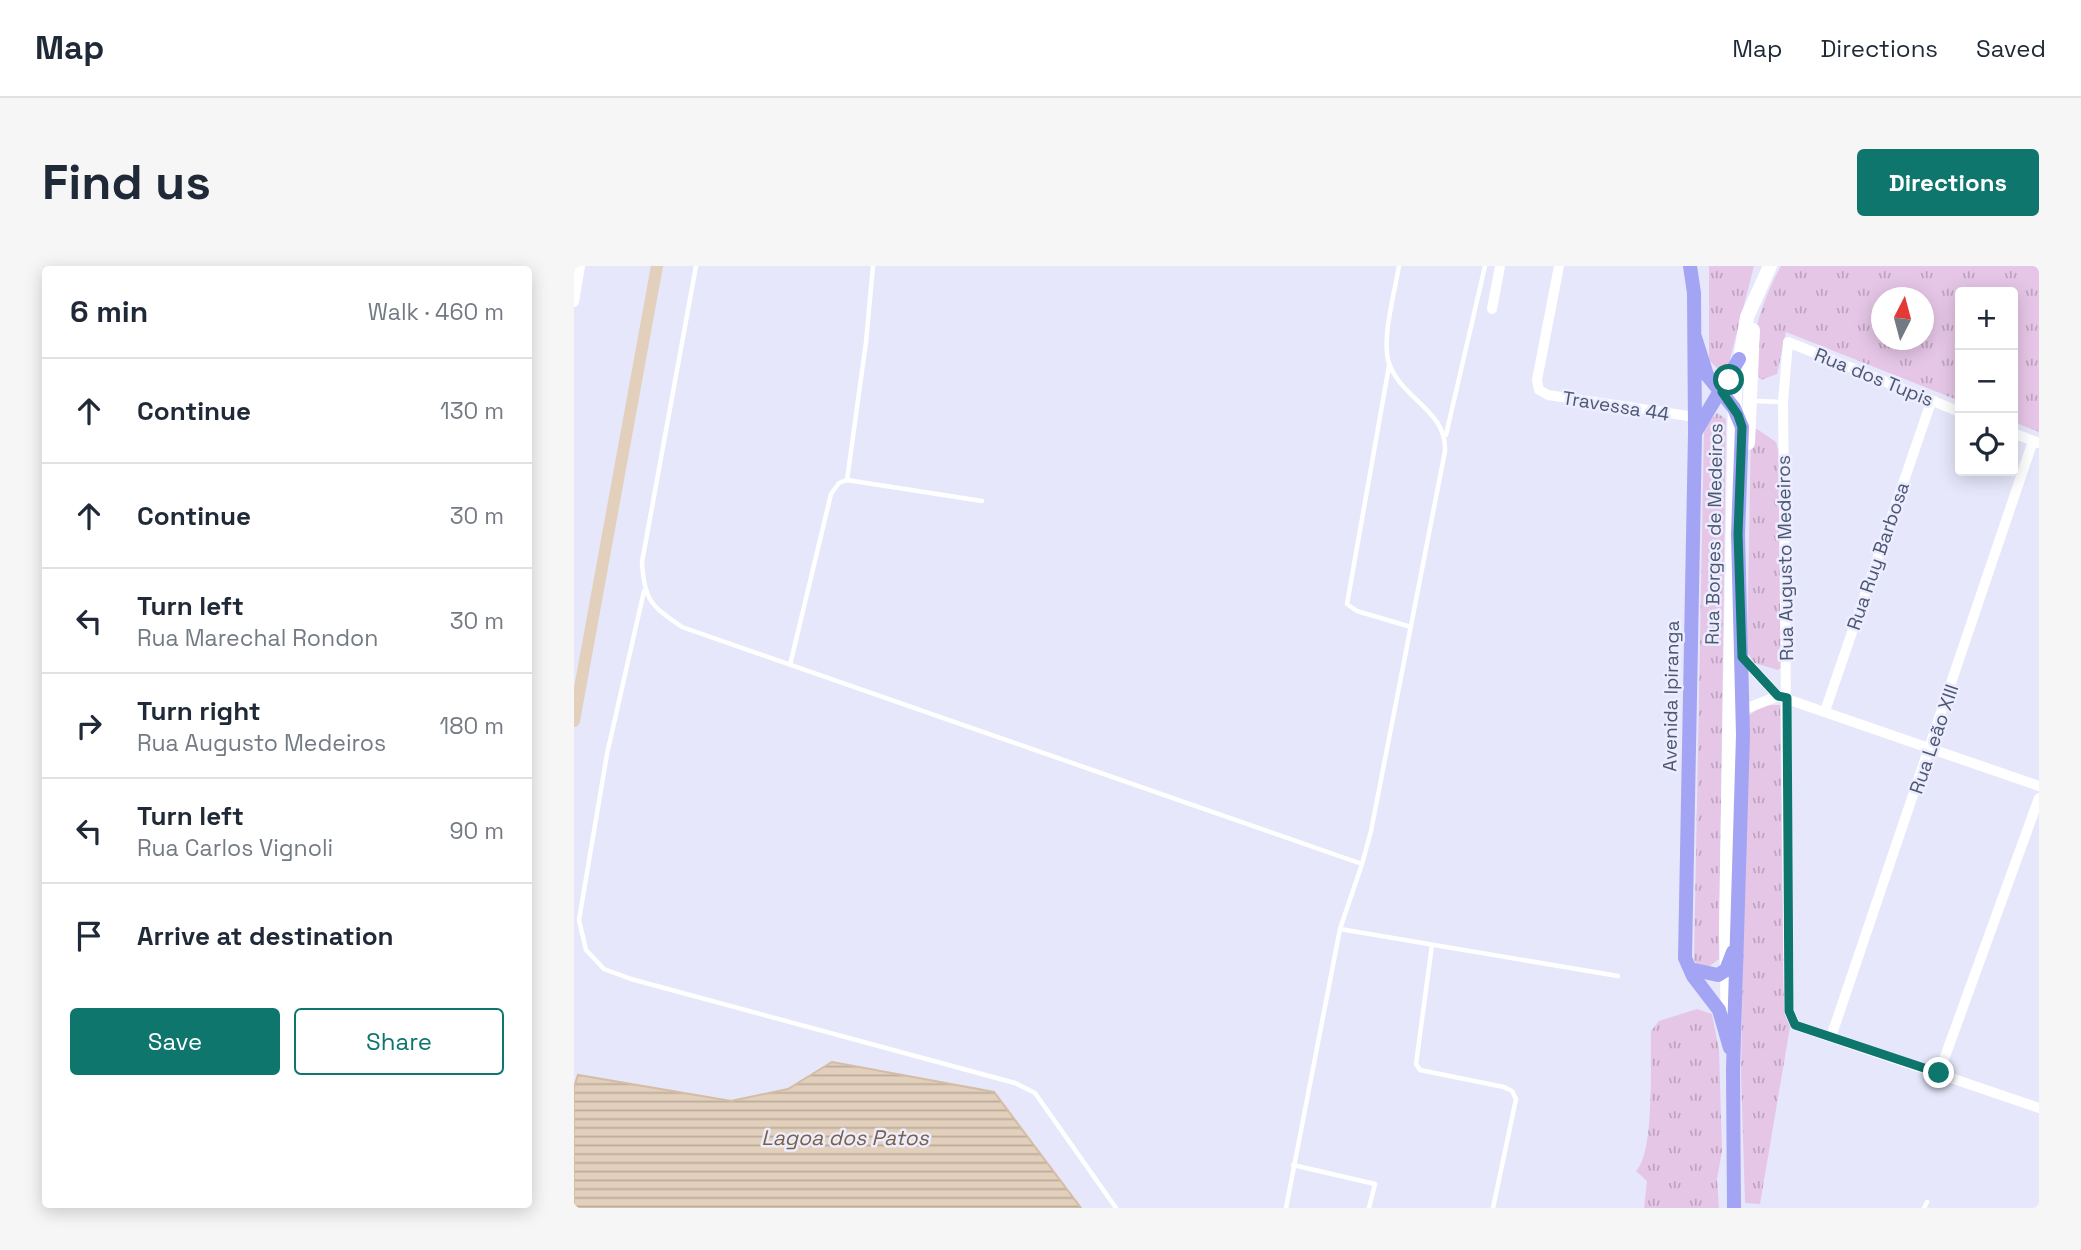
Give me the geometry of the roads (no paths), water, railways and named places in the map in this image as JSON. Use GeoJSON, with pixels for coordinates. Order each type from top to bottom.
{"type":"FeatureCollection","features":[{"type":"Feature","properties":{"kind":"main road"},"geometry":{"type":"LineString","coordinates":[[1690,266],[1695,337],[1707,375],[1734,408],[1742,427],[1740,599]]}},
{"type":"Feature","properties":{"kind":"main road"},"geometry":{"type":"LineString","coordinates":[[1754,304],[1770,266]]}},
{"type":"Feature","properties":{"kind":"main road","name":"Rua Borges de Medeiros"},"geometry":{"type":"LineString","coordinates":[[1733,1070],[1729,1043],[1726,970],[1734,408],[1739,359],[1754,304]]}},
{"type":"Feature","properties":{"kind":"main road","name":"Rua Borges de Medeiros"},"geometry":{"type":"LineString","coordinates":[[1734,1208],[1733,1070],[1742,714],[1740,599],[1754,304]]}},
{"type":"Feature","properties":{"kind":"main road","name":"Avenida Ipiranga"},"geometry":{"type":"LineString","coordinates":[[1695,337],[1685,958],[1719,1010],[1729,1043]]}},
{"type":"Feature","properties":{"kind":"main road"},"geometry":{"type":"LineString","coordinates":[[1695,433],[1722,392],[1739,359]]}},
{"type":"Feature","properties":{"kind":"main road"},"geometry":{"type":"LineString","coordinates":[[1690,969],[1710,976],[1726,970],[1734,950],[1735,806],[1742,714]]}},
{"type":"Feature","properties":{"kind":"street"},"geometry":{"type":"LineString","coordinates":[[574,302],[579,266]]}},
{"type":"Feature","properties":{"kind":"street"},"geometry":{"type":"LineString","coordinates":[[1492,309],[1500,266]]}},
{"type":"Feature","properties":{"kind":"street","name":"Travessa 44"},"geometry":{"type":"LineString","coordinates":[[1559,266],[1537,380],[1539,390],[1548,395],[1695,417]]}},
{"type":"Feature","properties":{"kind":"street","name":"Rua dos Tupis"},"geometry":{"type":"LineString","coordinates":[[1788,342],[1955,410]]}},
{"type":"Feature","properties":{"kind":"street","name":"Rua Augusto Medeiros"},"geometry":{"type":"LineString","coordinates":[[1788,342],[1783,402],[1782,697],[1789,1011],[1795,1025],[1831,1037]]}},
{"type":"Feature","properties":{"kind":"street","name":"Rua Ruy Barbosa"},"geometry":{"type":"LineString","coordinates":[[1825,711],[1931,402]]}},
{"type":"Feature","properties":{"kind":"street"},"geometry":{"type":"LineString","coordinates":[[2018,435],[2036,442]]}},
{"type":"Feature","properties":{"kind":"street","name":"Rua Leão XIII"},"geometry":{"type":"LineString","coordinates":[[1831,1037],[2036,442]]}},
{"type":"Feature","properties":{"kind":"street"},"geometry":{"type":"LineString","coordinates":[[1742,657],[1782,697],[2039,786]]}},
{"type":"Feature","properties":{"kind":"street"},"geometry":{"type":"LineString","coordinates":[[1742,714],[1782,697]]}},
{"type":"Feature","properties":{"kind":"street"},"geometry":{"type":"LineString","coordinates":[[1939,1073],[2039,798]]}},
{"type":"Feature","properties":{"kind":"street"},"geometry":{"type":"LineString","coordinates":[[1831,1037],[2039,1108]]}},
{"type":"Feature","properties":{"kind":"lane"},"geometry":{"type":"LineString","coordinates":[[696,266],[642,562],[644,590],[607,754],[586,870],[579,920],[586,950],[604,969],[631,979],[1015,1083],[1035,1093],[1116,1208]]}},
{"type":"Feature","properties":{"kind":"lane"},"geometry":{"type":"LineString","coordinates":[[847,481],[866,342],[873,266]]}},
{"type":"Feature","properties":{"kind":"lane"},"geometry":{"type":"LineString","coordinates":[[1399,266],[1386,351],[1389,366],[1347,604],[1357,611],[1411,627]]}},
{"type":"Feature","properties":{"kind":"lane"},"geometry":{"type":"LineString","coordinates":[[1286,1208],[1340,929],[1371,831],[1446,435],[1485,266]]}},
{"type":"Feature","properties":{"kind":"lane"},"geometry":{"type":"LineString","coordinates":[[1389,366],[1408,393],[1440,422],[1446,435]]}},
{"type":"Feature","properties":{"kind":"lane"},"geometry":{"type":"LineString","coordinates":[[1756,401],[1783,402]]}},
{"type":"Feature","properties":{"kind":"lane"},"geometry":{"type":"LineString","coordinates":[[789,665],[831,494],[839,483],[847,481],[982,501]]}},
{"type":"Feature","properties":{"kind":"lane"},"geometry":{"type":"LineString","coordinates":[[644,590],[655,609],[682,627],[1362,864]]}},
{"type":"Feature","properties":{"kind":"lane"},"geometry":{"type":"LineString","coordinates":[[1340,929],[1618,976]]}},
{"type":"Feature","properties":{"kind":"lane"},"geometry":{"type":"LineString","coordinates":[[1432,945],[1416,1064],[1420,1070],[1504,1087],[1512,1091],[1516,1099],[1493,1208]]}},
{"type":"Feature","properties":{"kind":"lane"},"geometry":{"type":"LineString","coordinates":[[1293,1165],[1375,1184],[1369,1208]]}},
{"type":"Feature","properties":{"kind":"lane"},"geometry":{"type":"LineString","coordinates":[[1924,1208],[1927,1202]]}},
{"type":"Feature","properties":{"kind":"water","name":"Lagoa dos Patos"},"geometry":{"type":"Polygon","coordinates":[[[832,1062],[994,1092],[1081,1208],[574,1208],[574,1087],[578,1075],[731,1101],[788,1089],[832,1062]]]}},
{"type":"Feature","properties":{"kind":"waterway"},"geometry":{"type":"LineString","coordinates":[[574,721],[657,266]]}}]}
